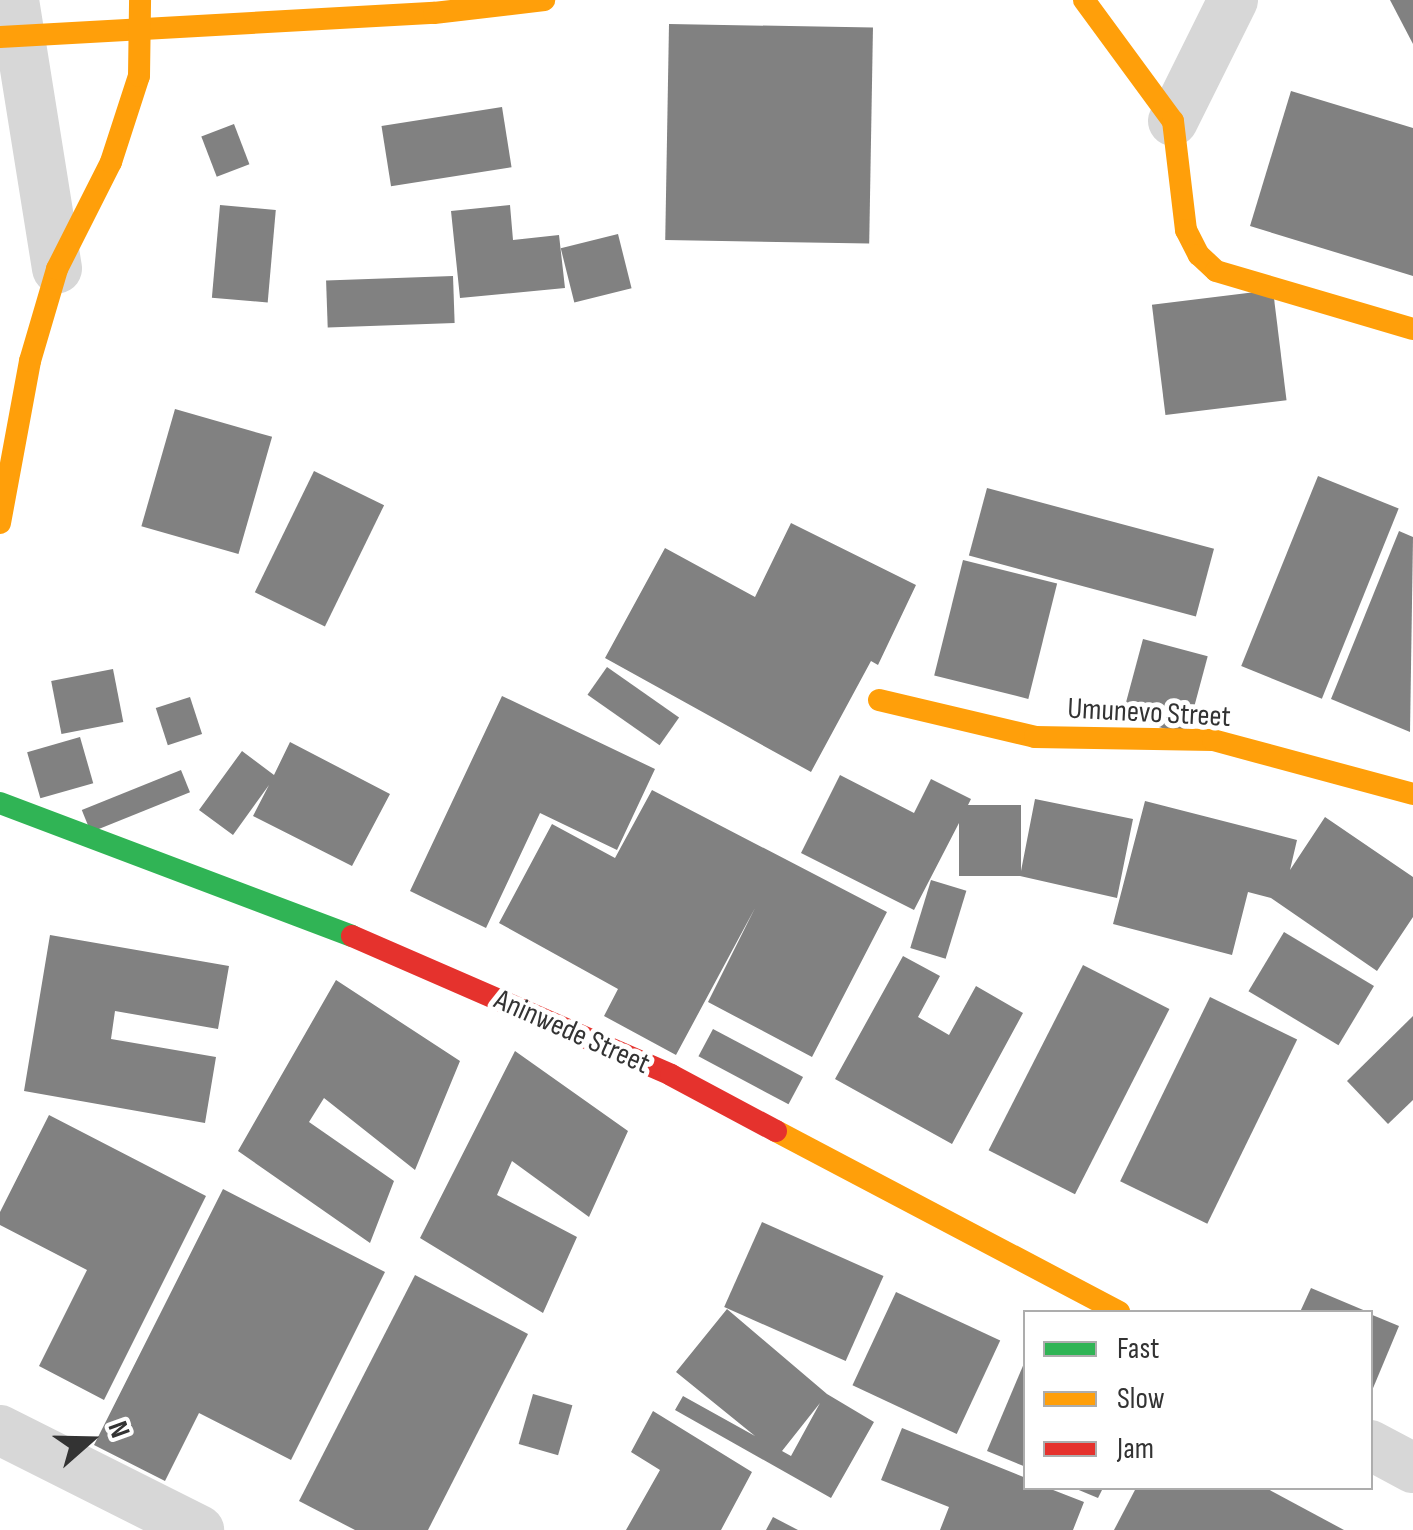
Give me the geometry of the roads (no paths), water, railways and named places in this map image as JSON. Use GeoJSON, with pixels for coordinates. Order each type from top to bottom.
{"type":"FeatureCollection","features":[{"type":"Feature","properties":{"kind":"street"},"geometry":{"type":"LineString","coordinates":[[0,524],[30,361],[56,268],[124,126],[139,76],[140,0]]}},
{"type":"Feature","properties":{"kind":"street"},"geometry":{"type":"LineString","coordinates":[[56,268],[11,24],[142,26],[544,0]]}},
{"type":"Feature","properties":{"kind":"street"},"geometry":{"type":"LineString","coordinates":[[1084,0],[1173,121],[1186,230],[1216,271],[1413,329]]}},
{"type":"Feature","properties":{"kind":"street"},"geometry":{"type":"LineString","coordinates":[[1173,121],[1232,0]]}},
{"type":"Feature","properties":{"kind":"street","name":"Umunevo Street"},"geometry":{"type":"LineString","coordinates":[[880,700],[1035,738],[1213,740],[1413,794]]}},
{"type":"Feature","properties":{"kind":"street","name":"Aninwede Street"},"geometry":{"type":"LineString","coordinates":[[0,803],[306,916],[671,1075],[1116,1310]]}},
{"type":"Feature","properties":{"kind":"street"},"geometry":{"type":"LineString","coordinates":[[0,1430],[199,1530]]}},
{"type":"Feature","properties":{"kind":"street"},"geometry":{"type":"LineString","coordinates":[[1373,1447],[1413,1468]]}}]}
